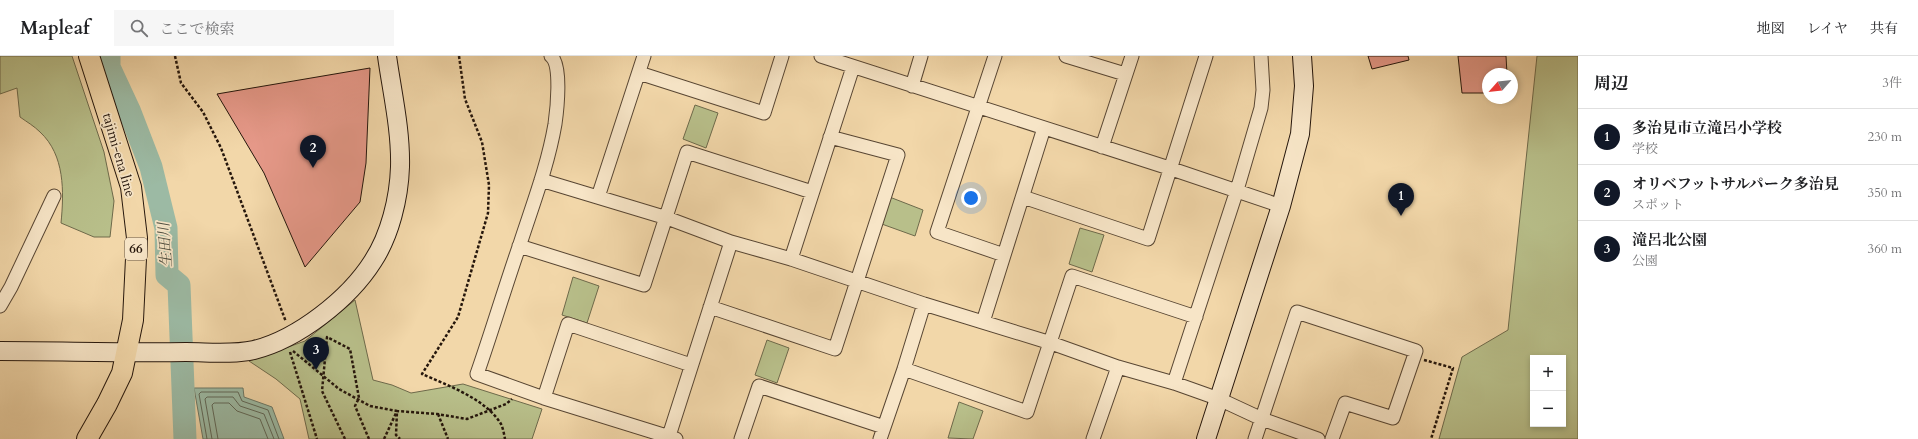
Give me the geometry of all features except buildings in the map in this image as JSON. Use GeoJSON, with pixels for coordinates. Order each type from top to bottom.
{"type":"FeatureCollection","features":[{"type":"Feature","properties":{"kind":"main road","name":"tajimi-ena line"},"geometry":{"type":"LineString","coordinates":[[87,439],[107,404],[122,373],[133,320],[137,238],[131,187],[89,56]]}},
{"type":"Feature","properties":{"kind":"street"},"geometry":{"type":"LineString","coordinates":[[0,351],[152,353],[254,350],[291,335],[334,306],[373,261],[392,217],[398,186],[399,150],[387,56]]}},
{"type":"Feature","properties":{"kind":"street"},"geometry":{"type":"LineString","coordinates":[[551,56],[554,58],[557,68],[558,96],[555,124],[541,180],[477,374],[544,398],[671,438],[692,365],[731,242]]}},
{"type":"Feature","properties":{"kind":"street"},"geometry":{"type":"LineString","coordinates":[[598,197],[644,56]]}},
{"type":"Feature","properties":{"kind":"street"},"geometry":{"type":"LineString","coordinates":[[639,73],[764,113],[782,56]]}},
{"type":"Feature","properties":{"kind":"street"},"geometry":{"type":"LineString","coordinates":[[821,56],[1237,190],[1281,206]]}},
{"type":"Feature","properties":{"kind":"street"},"geometry":{"type":"LineString","coordinates":[[912,86],[921,56]]}},
{"type":"Feature","properties":{"kind":"street"},"geometry":{"type":"LineString","coordinates":[[995,56],[937,232],[1004,255]]}},
{"type":"Feature","properties":{"kind":"street"},"geometry":{"type":"LineString","coordinates":[[1066,56],[1125,74]]}},
{"type":"Feature","properties":{"kind":"street"},"geometry":{"type":"LineString","coordinates":[[1102,147],[1132,56]]}},
{"type":"Feature","properties":{"kind":"street"},"geometry":{"type":"LineString","coordinates":[[1023,198],[1148,239],[1169,168],[1206,56]]}},
{"type":"Feature","properties":{"kind":"street"},"geometry":{"type":"LineString","coordinates":[[1174,384],[1237,190],[1261,108],[1263,90],[1261,56]]}},
{"type":"Feature","properties":{"kind":"street"},"geometry":{"type":"LineString","coordinates":[[1206,439],[1281,206],[1300,134],[1304,86],[1302,56]]}},
{"type":"Feature","properties":{"kind":"street"},"geometry":{"type":"LineString","coordinates":[[791,259],[853,67]]}},
{"type":"Feature","properties":{"kind":"street"},"geometry":{"type":"LineString","coordinates":[[984,322],[1044,128]]}},
{"type":"Feature","properties":{"kind":"street"},"geometry":{"type":"LineString","coordinates":[[710,307],[835,349],[898,155],[830,137]]}},
{"type":"Feature","properties":{"kind":"street"},"geometry":{"type":"LineString","coordinates":[[519,246],[644,285],[667,218],[687,152],[812,192]]}},
{"type":"Feature","properties":{"kind":"street"},"geometry":{"type":"LineString","coordinates":[[541,180],[667,218],[731,242],[791,259],[924,304],[1051,343],[1118,367],[1219,399],[1262,419],[1318,439]]}},
{"type":"Feature","properties":{"kind":"street"},"geometry":{"type":"LineString","coordinates":[[0,306],[11,287],[54,196]]}},
{"type":"Feature","properties":{"kind":"street"},"geometry":{"type":"LineString","coordinates":[[904,369],[1027,412],[1072,276],[1196,317]]}},
{"type":"Feature","properties":{"kind":"street"},"geometry":{"type":"LineString","coordinates":[[741,439],[759,386],[882,433],[924,304]]}},
{"type":"Feature","properties":{"kind":"street"},"geometry":{"type":"LineString","coordinates":[[1255,439],[1297,312],[1416,351],[1393,418],[1345,403],[1332,439]]}},
{"type":"Feature","properties":{"kind":"street"},"geometry":{"type":"LineString","coordinates":[[544,398],[568,324],[692,365]]}},
{"type":"Feature","properties":{"kind":"street"},"geometry":{"type":"LineString","coordinates":[[1093,439],[1118,367]]}},
{"type":"Feature","properties":{"kind":"path"},"geometry":{"type":"LineString","coordinates":[[175,56],[181,84],[203,112],[221,148],[291,335]]}},
{"type":"Feature","properties":{"kind":"path"},"geometry":{"type":"LineString","coordinates":[[459,56],[465,99],[482,142],[489,185],[488,214],[458,317],[422,374],[464,392],[488,410],[501,424],[505,439]]}},
{"type":"Feature","properties":{"kind":"path"},"geometry":{"type":"LineString","coordinates":[[345,439],[322,391],[327,337],[350,349],[359,398],[355,406],[369,439]]}},
{"type":"Feature","properties":{"kind":"path"},"geometry":{"type":"LineString","coordinates":[[317,439],[289,348],[339,390],[370,406],[397,411],[438,414],[467,419],[506,404],[521,390]]}},
{"type":"Feature","properties":{"kind":"path"},"geometry":{"type":"LineString","coordinates":[[1414,357],[1453,368],[1431,439]]}},
{"type":"Feature","properties":{"kind":"path"},"geometry":{"type":"LineString","coordinates":[[384,439],[397,411]]}},
{"type":"Feature","properties":{"kind":"path"},"geometry":{"type":"LineString","coordinates":[[397,411],[396,435],[400,439]]}},
{"type":"Feature","properties":{"kind":"path"},"geometry":{"type":"LineString","coordinates":[[438,414],[448,439]]}},
{"type":"Feature","properties":{"kind":"green space"},"geometry":{"type":"Polygon","coordinates":[[[0,56],[72,56],[104,152],[114,201],[110,237],[94,237],[61,223],[61,174],[54,152],[48,141],[38,130],[20,117],[17,88],[0,94],[0,56]]]}},
{"type":"Feature","properties":{"kind":"green space"},"geometry":{"type":"Polygon","coordinates":[[[1537,56],[1578,56],[1578,439],[1439,439],[1462,357],[1508,330],[1537,56]]]}},
{"type":"Feature","properties":{"kind":"green space"},"geometry":{"type":"Polygon","coordinates":[[[695,105],[718,113],[706,148],[683,139],[695,105]]]}},
{"type":"Feature","properties":{"kind":"green space"},"geometry":{"type":"Polygon","coordinates":[[[887,196],[923,210],[915,236],[879,223],[887,196]]]}},
{"type":"Feature","properties":{"kind":"green space"},"geometry":{"type":"Polygon","coordinates":[[[1080,228],[1104,235],[1092,272],[1069,264],[1080,228]]]}},
{"type":"Feature","properties":{"kind":"green space"},"geometry":{"type":"Polygon","coordinates":[[[573,277],[599,286],[587,323],[562,315],[573,277]]]}},
{"type":"Feature","properties":{"kind":"green space"},"geometry":{"type":"Polygon","coordinates":[[[355,300],[373,380],[392,385],[411,393],[463,384],[542,409],[532,439],[309,439],[300,399],[276,379],[249,361],[305,341],[355,300]]]}},
{"type":"Feature","properties":{"kind":"green space"},"geometry":{"type":"Polygon","coordinates":[[[767,340],[789,348],[777,383],[755,375],[767,340]]]}},
{"type":"Feature","properties":{"kind":"green space"},"geometry":{"type":"Polygon","coordinates":[[[959,402],[983,411],[973,439],[948,438],[959,402]]]}},
{"type":"Feature","properties":{"kind":"water"},"geometry":{"type":"Polygon","coordinates":[[[194,388],[243,388],[244,397],[272,407],[284,439],[203,439],[194,388]]]}},
{"type":"Feature","properties":{"kind":"waterway","name":"生田川"},"geometry":{"type":"LineString","coordinates":[[109,56],[109,67],[129,110],[151,167],[166,228],[167,275],[179,285],[185,439]]}},
{"type":"Feature","properties":{"kind":"place","name":"オリベフットサルパーク多治見"},"geometry":{"type":"Point","coordinates":[313,168]}},
{"type":"Feature","properties":{"kind":"place","name":"多治見市立滝呂小学校"},"geometry":{"type":"Point","coordinates":[1401,216]}},
{"type":"Feature","properties":{"kind":"place","name":"滝呂北公園"},"geometry":{"type":"Point","coordinates":[316,370]}}]}
